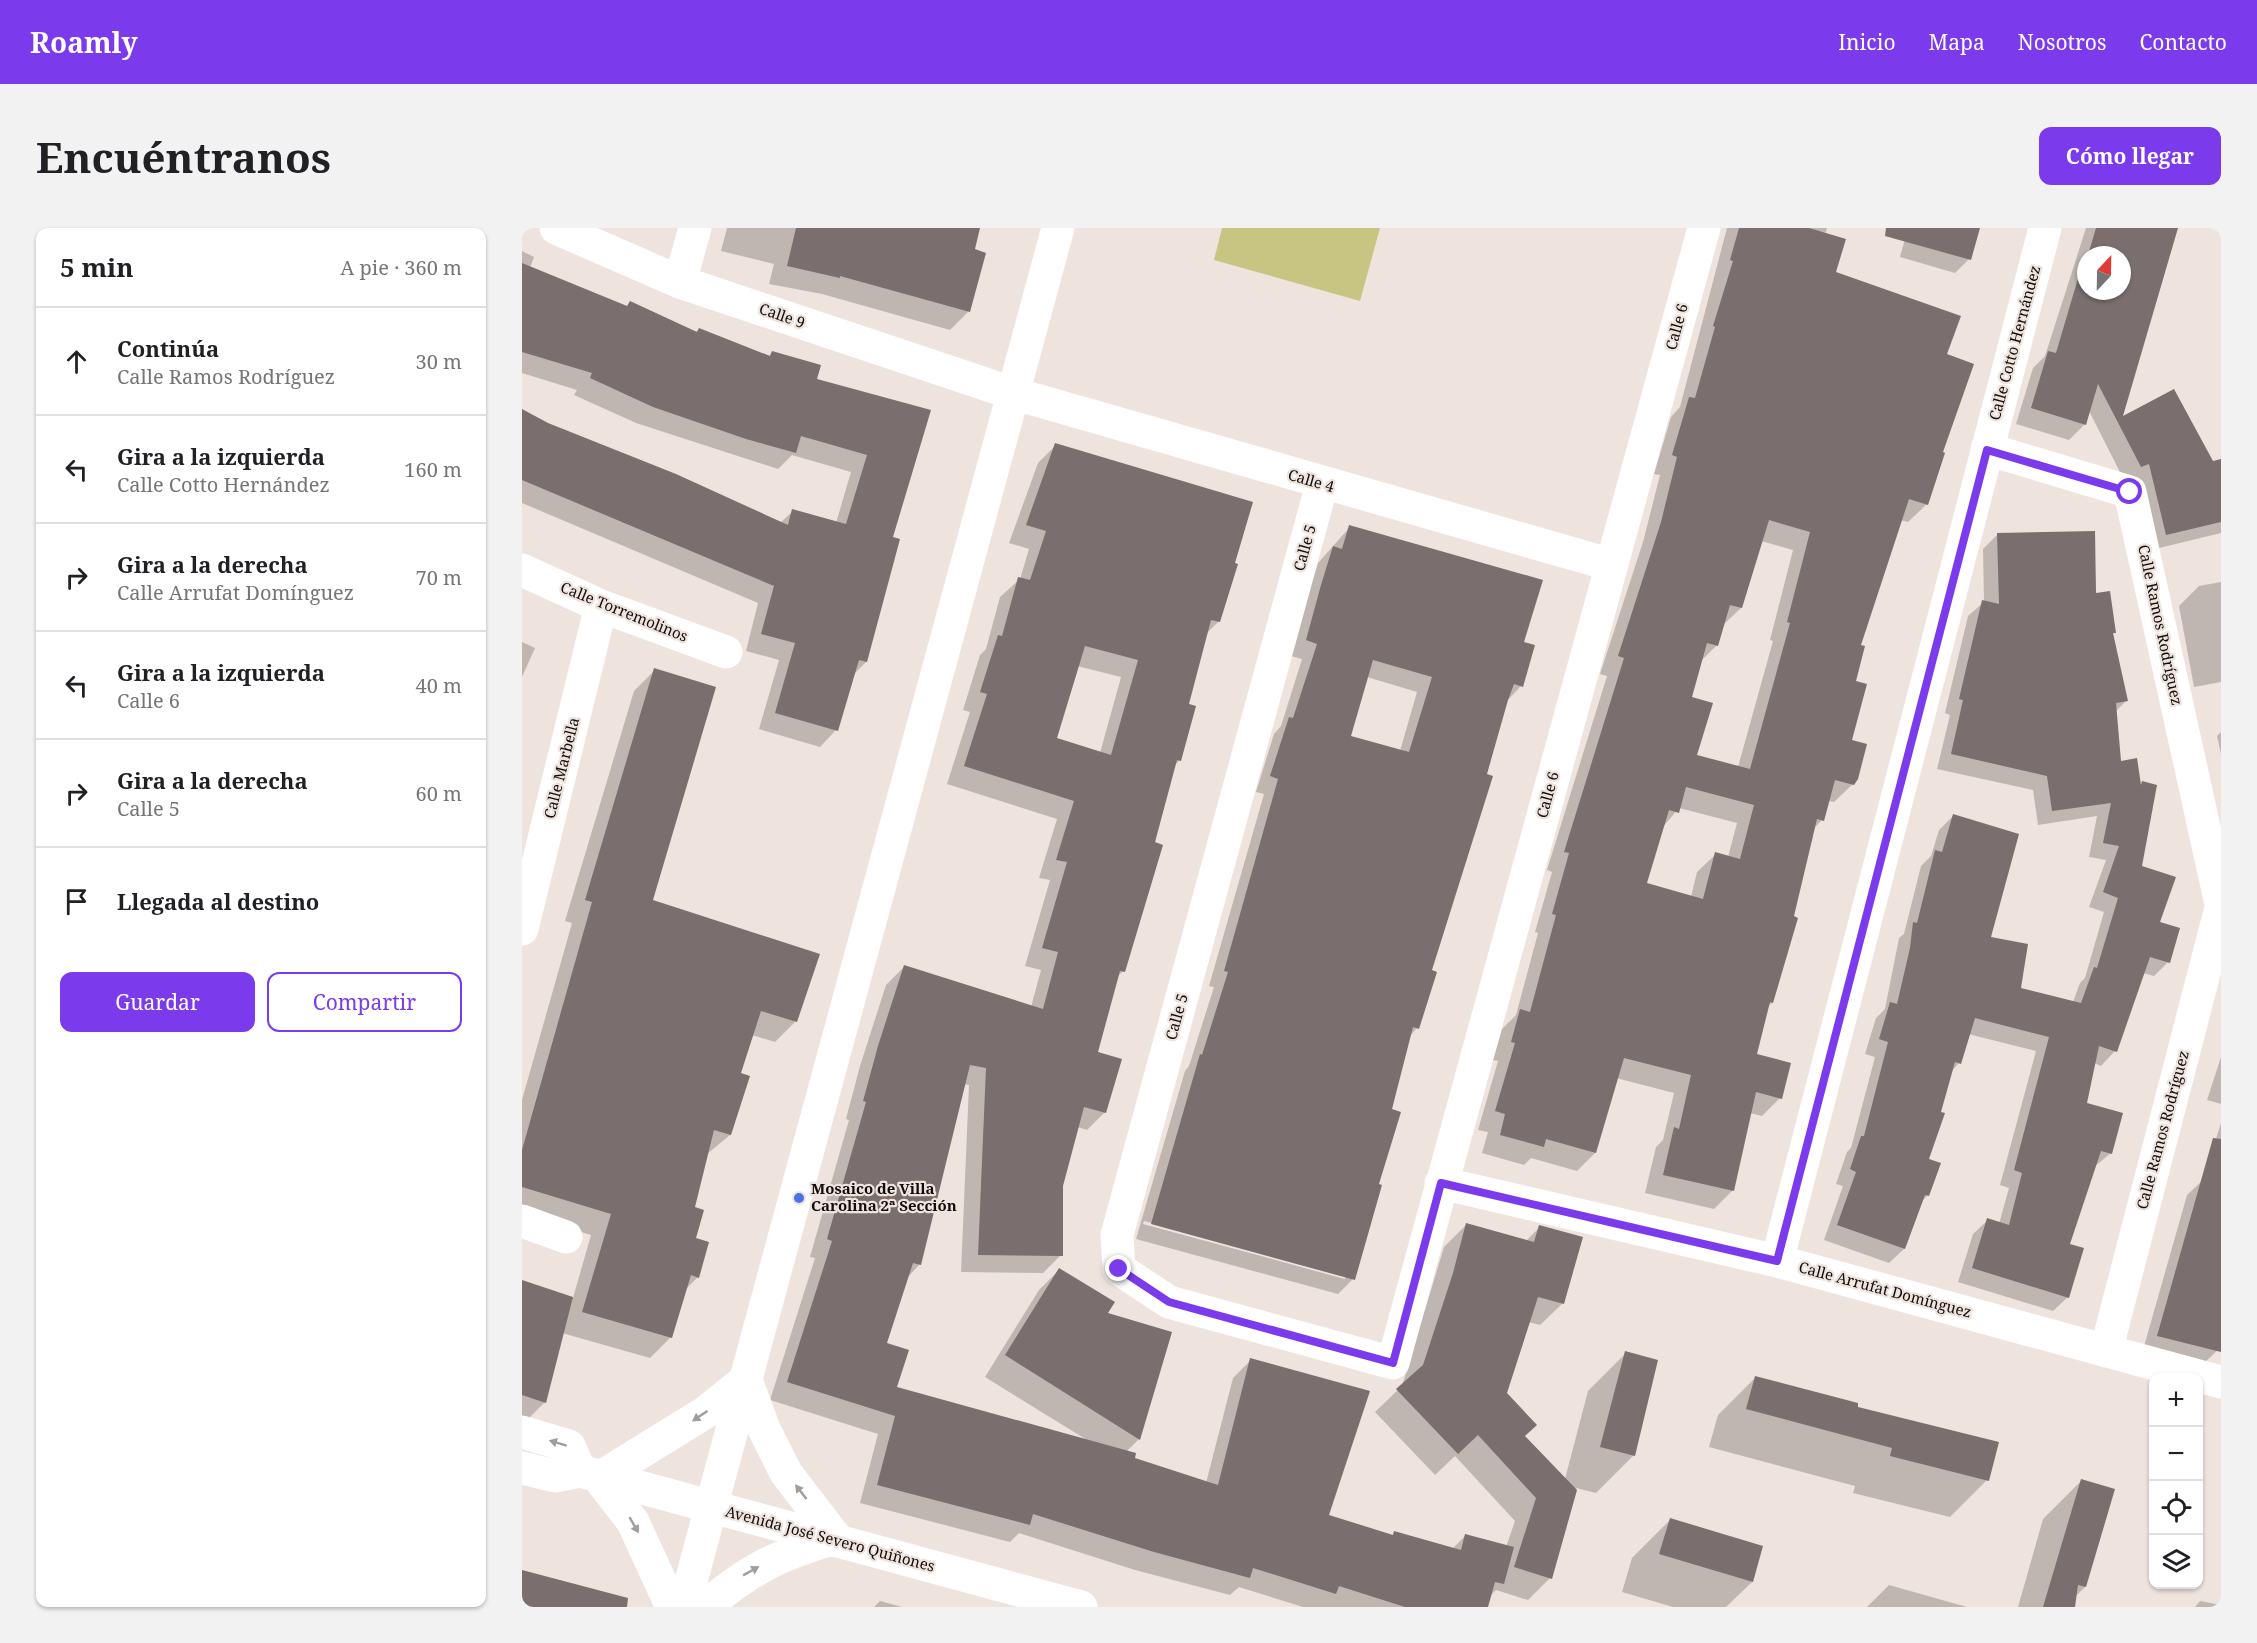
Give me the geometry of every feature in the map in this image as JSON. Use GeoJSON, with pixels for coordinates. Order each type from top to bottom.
{"type":"FeatureCollection","features":[{"type":"Feature","properties":{"kind":"street","name":"Calle 9"},"geometry":{"type":"LineString","coordinates":[[556,228],[680,282],[1012,393]]}},
{"type":"Feature","properties":{"kind":"street"},"geometry":{"type":"LineString","coordinates":[[680,282],[695,228]]}},
{"type":"Feature","properties":{"kind":"street"},"geometry":{"type":"LineString","coordinates":[[684,1607],[1058,228]]}},
{"type":"Feature","properties":{"kind":"street","name":"Calle 6"},"geometry":{"type":"LineString","coordinates":[[1393,1363],[1704,228]]}},
{"type":"Feature","properties":{"kind":"street","name":"Calle Cotto Hernández"},"geometry":{"type":"LineString","coordinates":[[1777,1261],[2045,228]]}},
{"type":"Feature","properties":{"kind":"street","name":"Calle 4"},"geometry":{"type":"LineString","coordinates":[[1012,393],[1322,484],[1612,565]]}},
{"type":"Feature","properties":{"kind":"street","name":"Calle Ramos Rodríguez"},"geometry":{"type":"LineString","coordinates":[[1987,450],[2130,492],[2221,906],[2106,1351]]}},
{"type":"Feature","properties":{"kind":"street","name":"Calle 5"},"geometry":{"type":"LineString","coordinates":[[1322,484],[1117,1235],[1119,1269],[1169,1302],[1393,1363]]}},
{"type":"Feature","properties":{"kind":"street","name":"Calle Torremolinos"},"geometry":{"type":"LineString","coordinates":[[522,570],[601,606],[726,652]]}},
{"type":"Feature","properties":{"kind":"street","name":"Calle Marbella"},"geometry":{"type":"LineString","coordinates":[[523,920],[601,606]]}},
{"type":"Feature","properties":{"kind":"street","name":"Calle Arrufat Domínguez"},"geometry":{"type":"LineString","coordinates":[[1441,1183],[1777,1261],[2221,1382]]}},
{"type":"Feature","properties":{"kind":"street"},"geometry":{"type":"LineString","coordinates":[[522,1221],[566,1237]]}},
{"type":"Feature","properties":{"kind":"street"},"geometry":{"type":"LineString","coordinates":[[590,1474],[706,1412],[746,1380]]}},
{"type":"Feature","properties":{"kind":"street"},"geometry":{"type":"LineString","coordinates":[[705,1607],[741,1577],[763,1565],[789,1552],[836,1538],[786,1473],[764,1429],[746,1380]]}},
{"type":"Feature","properties":{"kind":"street"},"geometry":{"type":"LineString","coordinates":[[522,1432],[569,1446],[590,1474],[633,1522],[672,1607]]}},
{"type":"Feature","properties":{"kind":"street","name":"Avenida José Severo Quiñones"},"geometry":{"type":"LineString","coordinates":[[522,1468],[555,1476],[590,1474],[712,1508],[836,1538],[1081,1607]]}},
{"type":"Feature","properties":{"kind":"shaded area"},"geometry":{"type":"Polygon","coordinates":[[[1222,228],[1380,228],[1360,301],[1214,260],[1222,228]]]}},
{"type":"Feature","properties":{"kind":"building"},"geometry":{"type":"Polygon","coordinates":[[[796,228],[980,228],[975,249],[986,253],[970,312],[840,276],[840,278],[787,266],[796,228]]]}},
{"type":"Feature","properties":{"kind":"building"},"geometry":{"type":"Polygon","coordinates":[[[1739,228],[1809,228],[1846,239],[1836,272],[1961,316],[1947,354],[1974,364],[1943,452],[1945,453],[1928,505],[1909,499],[1861,645],[1865,646],[1856,681],[1867,684],[1852,740],[1867,744],[1858,779],[1854,785],[1835,780],[1824,821],[1817,819],[1794,916],[1798,918],[1773,1003],[1770,1002],[1757,1054],[1791,1063],[1782,1099],[1756,1092],[1734,1191],[1663,1175],[1674,1127],[1679,1129],[1691,1075],[1624,1058],[1596,1153],[1546,1139],[1544,1147],[1500,1135],[1505,1114],[1495,1111],[1515,1043],[1511,1042],[1520,1009],[1530,1012],[1556,915],[1552,914],[1569,853],[1564,852],[1624,658],[1618,656],[1661,522],[1677,457],[1672,455],[1689,397],[1695,398],[1715,327],[1713,326],[1733,261],[1730,260],[1739,228]],[[1769,520],[1742,608],[1730,605],[1718,646],[1707,643],[1692,697],[1713,703],[1697,755],[1750,769],[1790,623],[1787,622],[1810,532],[1769,520]],[[1686,787],[1679,813],[1669,810],[1647,883],[1703,899],[1715,852],[1740,859],[1754,805],[1686,787]]]}},
{"type":"Feature","properties":{"kind":"building"},"geometry":{"type":"Polygon","coordinates":[[[1886,228],[1980,228],[1971,260],[1885,236],[1886,228]]]}},
{"type":"Feature","properties":{"kind":"building"},"geometry":{"type":"Polygon","coordinates":[[[2096,228],[2178,228],[2123,416],[2174,389],[2213,461],[2221,459],[2221,522],[2166,535],[2149,464],[2141,467],[2098,384],[2086,425],[2031,408],[2048,351],[2056,353],[2077,282],[2077,300],[2131,300],[2131,246],[2091,246],[2096,228]]]}},
{"type":"Feature","properties":{"kind":"building"},"geometry":{"type":"Polygon","coordinates":[[[522,263],[627,306],[630,301],[697,332],[699,328],[770,356],[772,351],[821,365],[817,379],[931,410],[893,537],[900,539],[867,662],[859,660],[838,731],[775,713],[795,643],[761,634],[774,586],[522,480],[522,409],[548,423],[676,474],[788,525],[792,509],[846,524],[867,455],[801,436],[796,453],[746,439],[653,407],[590,378],[592,373],[522,352],[522,263]]]}},
{"type":"Feature","properties":{"kind":"building"},"geometry":{"type":"Polygon","coordinates":[[[1055,443],[1253,502],[1235,563],[1238,564],[1220,622],[1211,620],[1189,704],[1196,706],[1181,761],[1177,760],[1155,842],[1163,845],[1125,972],[1120,971],[1098,1052],[1122,1059],[1106,1113],[1084,1107],[1063,1186],[1063,1256],[978,1255],[986,1068],[970,1065],[921,1265],[913,1263],[887,1343],[909,1350],[897,1387],[1136,1453],[1135,1458],[1218,1485],[1250,1358],[1370,1391],[1329,1515],[1393,1535],[1394,1531],[1461,1550],[1465,1534],[1514,1547],[1504,1584],[1495,1582],[1488,1607],[1405,1607],[1339,1586],[1336,1594],[1253,1568],[1250,1578],[1154,1552],[1033,1514],[1030,1525],[877,1485],[895,1416],[787,1382],[832,1241],[827,1239],[866,1102],[863,1101],[904,965],[1043,1009],[1058,952],[1042,948],[1067,862],[1056,860],[1074,801],[964,766],[987,694],[980,692],[998,635],[1002,636],[1018,577],[1030,580],[1046,531],[1026,525],[1055,443]],[[1085,646],[1057,738],[1111,755],[1138,660],[1085,646]]]}},
{"type":"Feature","properties":{"kind":"building"},"geometry":{"type":"Polygon","coordinates":[[[1349,525],[1543,580],[1524,642],[1535,645],[1523,687],[1514,684],[1508,700],[1487,774],[1493,776],[1432,970],[1437,972],[1419,1029],[1413,1027],[1392,1109],[1401,1112],[1379,1184],[1382,1185],[1355,1280],[1151,1224],[1200,1054],[1202,1055],[1228,972],[1224,971],[1278,779],[1270,776],[1289,717],[1293,718],[1317,644],[1306,640],[1321,585],[1333,546],[1342,549],[1349,525]],[[1373,660],[1351,736],[1409,752],[1432,677],[1373,660]]]}},
{"type":"Feature","properties":{"kind":"building"},"geometry":{"type":"Polygon","coordinates":[[[2095,531],[2096,593],[2110,591],[2116,633],[2113,633],[2128,701],[2116,703],[2121,761],[2137,758],[2141,785],[2142,781],[2157,785],[2142,866],[2176,877],[2160,922],[2180,928],[2170,963],[2150,957],[2117,1052],[2099,1046],[2087,1103],[2123,1113],[2112,1154],[2101,1151],[2070,1244],[2084,1248],[2069,1298],[1972,1268],[1987,1218],[2009,1225],[2022,1173],[2014,1170],[2049,1037],[1975,1018],[1961,1064],[1955,1062],[1941,1112],[1945,1113],[1929,1159],[1941,1163],[1929,1196],[1925,1195],[1905,1249],[1837,1225],[1856,1172],[1850,1169],[1861,1136],[1864,1136],[1888,1042],[1879,1039],[1890,1002],[1897,1004],[1910,948],[1913,922],[1917,923],[1935,850],[1942,852],[1953,814],[2019,834],[1991,937],[2028,944],[2021,988],[2081,1003],[2094,967],[2097,968],[2118,898],[2103,892],[2119,846],[2103,843],[2111,803],[2052,811],[2047,776],[1951,754],[1963,700],[1959,699],[1982,600],[1999,604],[1997,533],[2095,531]]]}},
{"type":"Feature","properties":{"kind":"building"},"geometry":{"type":"Polygon","coordinates":[[[654,668],[716,687],[653,900],[820,954],[797,1022],[761,1011],[741,1073],[750,1076],[731,1135],[714,1130],[695,1207],[704,1210],[696,1238],[709,1242],[699,1278],[691,1275],[672,1338],[582,1312],[611,1214],[522,1187],[522,1150],[592,902],[585,900],[654,668]]]}},
{"type":"Feature","properties":{"kind":"building"},"geometry":{"type":"Polygon","coordinates":[[[2213,1138],[2221,1139],[2221,1352],[2157,1336],[2213,1138]]]}},
{"type":"Feature","properties":{"kind":"building"},"geometry":{"type":"Polygon","coordinates":[[[1466,1223],[1534,1242],[1539,1225],[1583,1237],[1564,1304],[1538,1297],[1507,1393],[1537,1425],[1525,1436],[1577,1490],[1552,1579],[1514,1567],[1536,1498],[1478,1435],[1458,1454],[1396,1389],[1423,1365],[1453,1273],[1466,1223]]]}},
{"type":"Feature","properties":{"kind":"building"},"geometry":{"type":"Polygon","coordinates":[[[1059,1268],[1115,1302],[1108,1313],[1172,1332],[1140,1440],[1005,1355],[1059,1268]]]}},
{"type":"Feature","properties":{"kind":"building"},"geometry":{"type":"Polygon","coordinates":[[[522,1280],[573,1297],[546,1403],[522,1395],[522,1280]]]}},
{"type":"Feature","properties":{"kind":"building"},"geometry":{"type":"Polygon","coordinates":[[[1625,1351],[1658,1360],[1635,1456],[1600,1447],[1625,1351]]]}},
{"type":"Feature","properties":{"kind":"building"},"geometry":{"type":"Polygon","coordinates":[[[1755,1376],[1858,1403],[1858,1407],[1999,1442],[1989,1481],[1890,1456],[1892,1448],[1746,1409],[1755,1376]]]}},
{"type":"Feature","properties":{"kind":"building"},"geometry":{"type":"Polygon","coordinates":[[[2081,1479],[2115,1489],[2086,1587],[2078,1585],[2075,1607],[2043,1607],[2081,1479]]]}},
{"type":"Feature","properties":{"kind":"building"},"geometry":{"type":"Polygon","coordinates":[[[1670,1518],[1763,1546],[1753,1582],[1659,1554],[1670,1518]]]}},
{"type":"Feature","properties":{"kind":"building"},"geometry":{"type":"Polygon","coordinates":[[[522,1570],[628,1598],[627,1607],[522,1607],[522,1570]]]}},
{"type":"Feature","properties":{"kind":"place","name":"Mosaico de Villa Carolina 2ª Sección"},"geometry":{"type":"Point","coordinates":[799,1198]}},
{"type":"Feature","properties":{"kind":"route"},"geometry":{"type":"LineString","coordinates":[[1119,1269],[1169,1302],[1393,1363],[1441,1183],[1777,1261],[1987,450],[2130,492]]}}]}
